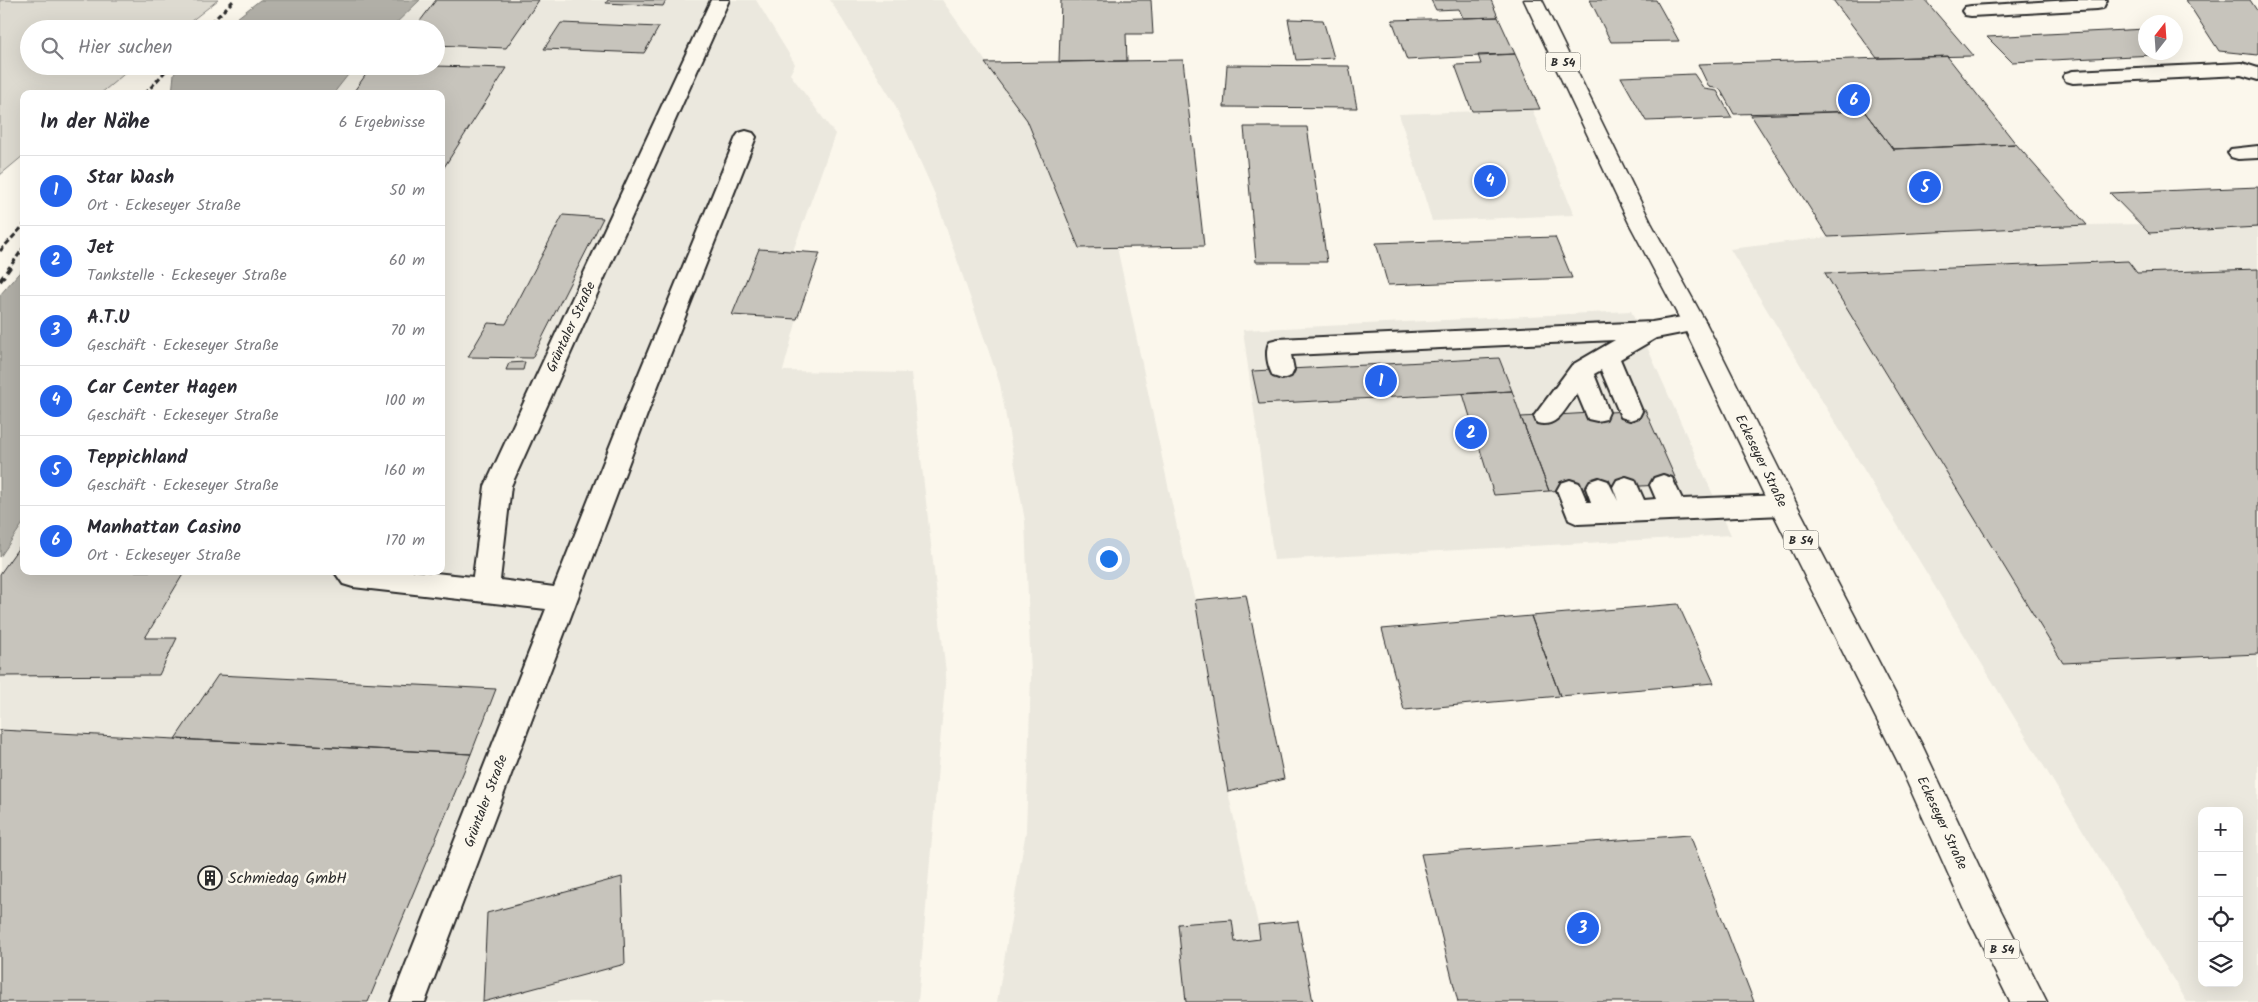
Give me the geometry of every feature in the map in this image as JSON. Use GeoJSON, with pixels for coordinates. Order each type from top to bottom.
{"type":"FeatureCollection","features":[{"type":"Feature","properties":{"kind":"main road","name":"Eckeseyer Straße"},"geometry":{"type":"LineString","coordinates":[[1533,0],[1640,223],[1694,323],[1783,505],[1911,755],[1975,895],[2029,1002]]}},
{"type":"Feature","properties":{"kind":"lane","name":"Grüntaler Straße"},"geometry":{"type":"LineString","coordinates":[[485,590],[498,486],[720,0]]}},
{"type":"Feature","properties":{"kind":"lane"},"geometry":{"type":"LineString","coordinates":[[1971,11],[2098,4],[2098,0]]}},
{"type":"Feature","properties":{"kind":"lane"},"geometry":{"type":"LineString","coordinates":[[2073,77],[2242,69],[2258,74]]}},
{"type":"Feature","properties":{"kind":"lane","name":"Grüntaler Straße"},"geometry":{"type":"LineString","coordinates":[[408,1002],[645,388],[746,137]]}},
{"type":"Feature","properties":{"kind":"lane"},"geometry":{"type":"LineString","coordinates":[[1282,370],[1278,347],[1652,330],[1694,323]]}},
{"type":"Feature","properties":{"kind":"lane"},"geometry":{"type":"LineString","coordinates":[[1546,416],[1567,404],[1581,371],[1652,330]]}},
{"type":"Feature","properties":{"kind":"lane"},"geometry":{"type":"LineString","coordinates":[[1607,356],[1630,411]]}},
{"type":"Feature","properties":{"kind":"lane"},"geometry":{"type":"LineString","coordinates":[[1581,371],[1597,412]]}},
{"type":"Feature","properties":{"kind":"lane"},"geometry":{"type":"LineString","coordinates":[[1663,485],[1674,509]]}},
{"type":"Feature","properties":{"kind":"lane"},"geometry":{"type":"LineString","coordinates":[[1570,490],[1578,513],[1603,500],[1631,499],[1674,509],[1783,505]]}},
{"type":"Feature","properties":{"kind":"lane"},"geometry":{"type":"LineString","coordinates":[[353,575],[564,600]]}},
{"type":"Feature","properties":{"kind":"shaded area"},"geometry":{"type":"Polygon","coordinates":[[[0,0],[218,0],[192,20],[20,20],[20,75],[123,75],[105,90],[20,90],[20,158],[0,175],[0,0]]]}},
{"type":"Feature","properties":{"kind":"shaded area"},"geometry":{"type":"Polygon","coordinates":[[[260,0],[420,0],[399,20],[234,20],[260,0]]]}},
{"type":"Feature","properties":{"kind":"shaded area"},"geometry":{"type":"Polygon","coordinates":[[[420,0],[756,0],[795,64],[790,74],[835,134],[793,251],[820,253],[797,319],[783,371],[911,373],[946,673],[918,1002],[0,1002],[0,557],[20,528],[20,575],[445,575],[445,90],[336,90],[348,75],[445,75],[445,20],[399,20],[420,0]]]}},
{"type":"Feature","properties":{"kind":"shaded area"},"geometry":{"type":"Polygon","coordinates":[[[830,0],[942,0],[1027,120],[1079,248],[1117,247],[1181,546],[1195,600],[1228,792],[1258,924],[1298,921],[1313,1002],[997,1002],[1026,831],[1031,676],[1025,521],[1000,384],[933,190],[893,101],[830,0]]]}},
{"type":"Feature","properties":{"kind":"shaded area"},"geometry":{"type":"Polygon","coordinates":[[[174,75],[348,75],[336,90],[172,90],[174,75]]]}},
{"type":"Feature","properties":{"kind":"shaded area"},"geometry":{"type":"Polygon","coordinates":[[[1532,109],[1574,215],[1432,221],[1399,114],[1532,109]]]}},
{"type":"Feature","properties":{"kind":"shaded area"},"geometry":{"type":"Polygon","coordinates":[[[2258,222],[2258,1002],[2187,1002],[1730,249],[1828,237],[2087,225],[2258,222]]]}},
{"type":"Feature","properties":{"kind":"shaded area"},"geometry":{"type":"Polygon","coordinates":[[[20,272],[20,528],[0,557],[0,295],[20,272]]]}},
{"type":"Feature","properties":{"kind":"shaded area"},"geometry":{"type":"Polygon","coordinates":[[[1631,311],[1731,535],[1274,560],[1243,330],[1631,311]]]}},
{"type":"Feature","properties":{"kind":"building"},"geometry":{"type":"Polygon","coordinates":[[[436,0],[539,0],[506,48],[445,45],[445,20],[421,20],[436,0]]]}},
{"type":"Feature","properties":{"kind":"building"},"geometry":{"type":"Polygon","coordinates":[[[608,0],[666,0],[663,6],[606,3],[608,0]]]}},
{"type":"Feature","properties":{"kind":"building"},"geometry":{"type":"Polygon","coordinates":[[[1061,0],[1151,0],[1153,34],[1126,34],[1127,61],[1059,62],[1061,0]]]}},
{"type":"Feature","properties":{"kind":"building"},"geometry":{"type":"Polygon","coordinates":[[[1431,0],[1491,0],[1498,17],[1463,18],[1459,9],[1436,10],[1431,0]]]}},
{"type":"Feature","properties":{"kind":"building"},"geometry":{"type":"Polygon","coordinates":[[[1590,0],[1656,0],[1679,41],[1611,42],[1590,0]]]}},
{"type":"Feature","properties":{"kind":"building"},"geometry":{"type":"Polygon","coordinates":[[[1833,0],[1925,0],[1973,56],[1877,58],[1833,0]]]}},
{"type":"Feature","properties":{"kind":"building"},"geometry":{"type":"Polygon","coordinates":[[[2186,0],[2250,0],[2258,12],[2258,55],[2219,51],[2186,0]]]}},
{"type":"Feature","properties":{"kind":"building"},"geometry":{"type":"Polygon","coordinates":[[[1498,17],[1515,54],[1407,60],[1392,20],[1498,17]]]}},
{"type":"Feature","properties":{"kind":"building"},"geometry":{"type":"Polygon","coordinates":[[[1288,19],[1323,20],[1334,58],[1296,60],[1288,19]]]}},
{"type":"Feature","properties":{"kind":"building"},"geometry":{"type":"Polygon","coordinates":[[[561,23],[659,27],[644,53],[544,49],[561,23]]]}},
{"type":"Feature","properties":{"kind":"building"},"geometry":{"type":"Polygon","coordinates":[[[2138,29],[2138,56],[2012,62],[1987,37],[2138,29]]]}},
{"type":"Feature","properties":{"kind":"building"},"geometry":{"type":"Polygon","coordinates":[[[1515,54],[1540,109],[1472,111],[1455,65],[1481,64],[1478,55],[1515,54]]]}},
{"type":"Feature","properties":{"kind":"building"},"geometry":{"type":"Polygon","coordinates":[[[1947,56],[2016,144],[1893,149],[1864,111],[1734,114],[1720,89],[1709,87],[1698,64],[1947,56]]]}},
{"type":"Feature","properties":{"kind":"building"},"geometry":{"type":"Polygon","coordinates":[[[1183,60],[1204,246],[1079,248],[1027,120],[985,63],[1183,60]]]}},
{"type":"Feature","properties":{"kind":"building"},"geometry":{"type":"Polygon","coordinates":[[[1227,65],[1349,66],[1357,108],[1224,107],[1227,65]]]}},
{"type":"Feature","properties":{"kind":"building"},"geometry":{"type":"Polygon","coordinates":[[[445,66],[507,68],[445,166],[445,90],[355,90],[366,75],[445,75],[445,66]]]}},
{"type":"Feature","properties":{"kind":"building"},"geometry":{"type":"Polygon","coordinates":[[[1694,74],[1704,89],[1717,91],[1732,118],[1646,121],[1621,77],[1694,74]]]}},
{"type":"Feature","properties":{"kind":"building"},"geometry":{"type":"Polygon","coordinates":[[[1864,111],[1893,149],[2016,144],[2087,225],[1828,237],[1751,115],[1864,111]]]}},
{"type":"Feature","properties":{"kind":"building"},"geometry":{"type":"Polygon","coordinates":[[[1244,127],[1307,127],[1327,262],[1256,262],[1244,127]]]}},
{"type":"Feature","properties":{"kind":"building"},"geometry":{"type":"Polygon","coordinates":[[[2258,187],[2258,227],[2149,233],[2110,193],[2258,187]]]}},
{"type":"Feature","properties":{"kind":"building"},"geometry":{"type":"Polygon","coordinates":[[[563,215],[603,218],[532,358],[468,357],[488,323],[506,324],[563,215]]]}},
{"type":"Feature","properties":{"kind":"building"},"geometry":{"type":"Polygon","coordinates":[[[1555,237],[1572,278],[1388,285],[1376,243],[1555,237]]]}},
{"type":"Feature","properties":{"kind":"building"},"geometry":{"type":"Polygon","coordinates":[[[759,249],[820,253],[797,319],[732,315],[759,249]]]}},
{"type":"Feature","properties":{"kind":"building"},"geometry":{"type":"Polygon","coordinates":[[[2128,261],[2137,273],[2258,269],[2258,654],[2063,663],[1825,273],[2128,261]]]}},
{"type":"Feature","properties":{"kind":"building"},"geometry":{"type":"Polygon","coordinates":[[[1499,358],[1512,391],[1259,404],[1252,371],[1499,358]]]}},
{"type":"Feature","properties":{"kind":"building"},"geometry":{"type":"Polygon","coordinates":[[[525,362],[523,370],[506,370],[509,363],[525,362]]]}},
{"type":"Feature","properties":{"kind":"building"},"geometry":{"type":"Polygon","coordinates":[[[1512,391],[1549,491],[1494,495],[1463,394],[1512,391]]]}},
{"type":"Feature","properties":{"kind":"building"},"geometry":{"type":"Polygon","coordinates":[[[1645,410],[1678,484],[1549,491],[1521,417],[1645,410]]]}},
{"type":"Feature","properties":{"kind":"building"},"geometry":{"type":"Polygon","coordinates":[[[20,546],[20,575],[183,575],[145,638],[177,638],[159,675],[0,676],[0,574],[20,546]]]}},
{"type":"Feature","properties":{"kind":"building"},"geometry":{"type":"Polygon","coordinates":[[[1246,595],[1284,779],[1228,792],[1195,600],[1246,595]]]}},
{"type":"Feature","properties":{"kind":"building"},"geometry":{"type":"Polygon","coordinates":[[[1678,604],[1714,683],[1560,696],[1531,616],[1678,604]]]}},
{"type":"Feature","properties":{"kind":"building"},"geometry":{"type":"Polygon","coordinates":[[[1531,616],[1560,696],[1404,710],[1382,629],[1531,616]]]}},
{"type":"Feature","properties":{"kind":"building"},"geometry":{"type":"Polygon","coordinates":[[[218,675],[496,689],[471,754],[175,739],[218,675]]]}},
{"type":"Feature","properties":{"kind":"building","name":"Schmiedag GmbH"},"geometry":{"type":"Polygon","coordinates":[[[0,730],[471,754],[368,1002],[0,1002],[0,730]]]}},
{"type":"Feature","properties":{"kind":"building"},"geometry":{"type":"Polygon","coordinates":[[[1690,835],[1754,1002],[1458,1002],[1421,854],[1690,835]]]}},
{"type":"Feature","properties":{"kind":"building"},"geometry":{"type":"Polygon","coordinates":[[[622,877],[625,964],[483,1002],[487,913],[622,877]]]}},
{"type":"Feature","properties":{"kind":"building"},"geometry":{"type":"Polygon","coordinates":[[[1232,920],[1235,942],[1260,939],[1258,925],[1298,921],[1313,1002],[1186,1002],[1178,924],[1232,920]]]}},
{"type":"Feature","properties":{"kind":"railway"},"geometry":{"type":"LineString","coordinates":[[214,20],[234,0]]}},
{"type":"Feature","properties":{"kind":"railway"},"geometry":{"type":"LineString","coordinates":[[149,90],[162,75]]}},
{"type":"Feature","properties":{"kind":"railway"},"geometry":{"type":"LineString","coordinates":[[0,251],[20,229]]}},
{"type":"Feature","properties":{"kind":"railway"},"geometry":{"type":"LineString","coordinates":[[12,264],[20,253]]}},
{"type":"Feature","properties":{"kind":"railway"},"geometry":{"type":"LineString","coordinates":[[0,281],[13,263]]}},
{"type":"Feature","properties":{"kind":"place","name":"Manhattan Casino"},"geometry":{"type":"Point","coordinates":[1854,100]}},
{"type":"Feature","properties":{"kind":"place","name":"Car Center Hagen"},"geometry":{"type":"Point","coordinates":[1490,181]}},
{"type":"Feature","properties":{"kind":"place","name":"Teppichland"},"geometry":{"type":"Point","coordinates":[1925,187]}},
{"type":"Feature","properties":{"kind":"place","name":"Star Wash"},"geometry":{"type":"Point","coordinates":[1381,381]}},
{"type":"Feature","properties":{"kind":"place","name":"Jet"},"geometry":{"type":"Point","coordinates":[1471,433]}},
{"type":"Feature","properties":{"kind":"place","name":"Schmiedag GmbH"},"geometry":{"type":"Point","coordinates":[210,878]}},
{"type":"Feature","properties":{"kind":"place","name":"A.T.U"},"geometry":{"type":"Point","coordinates":[1583,928]}}]}
